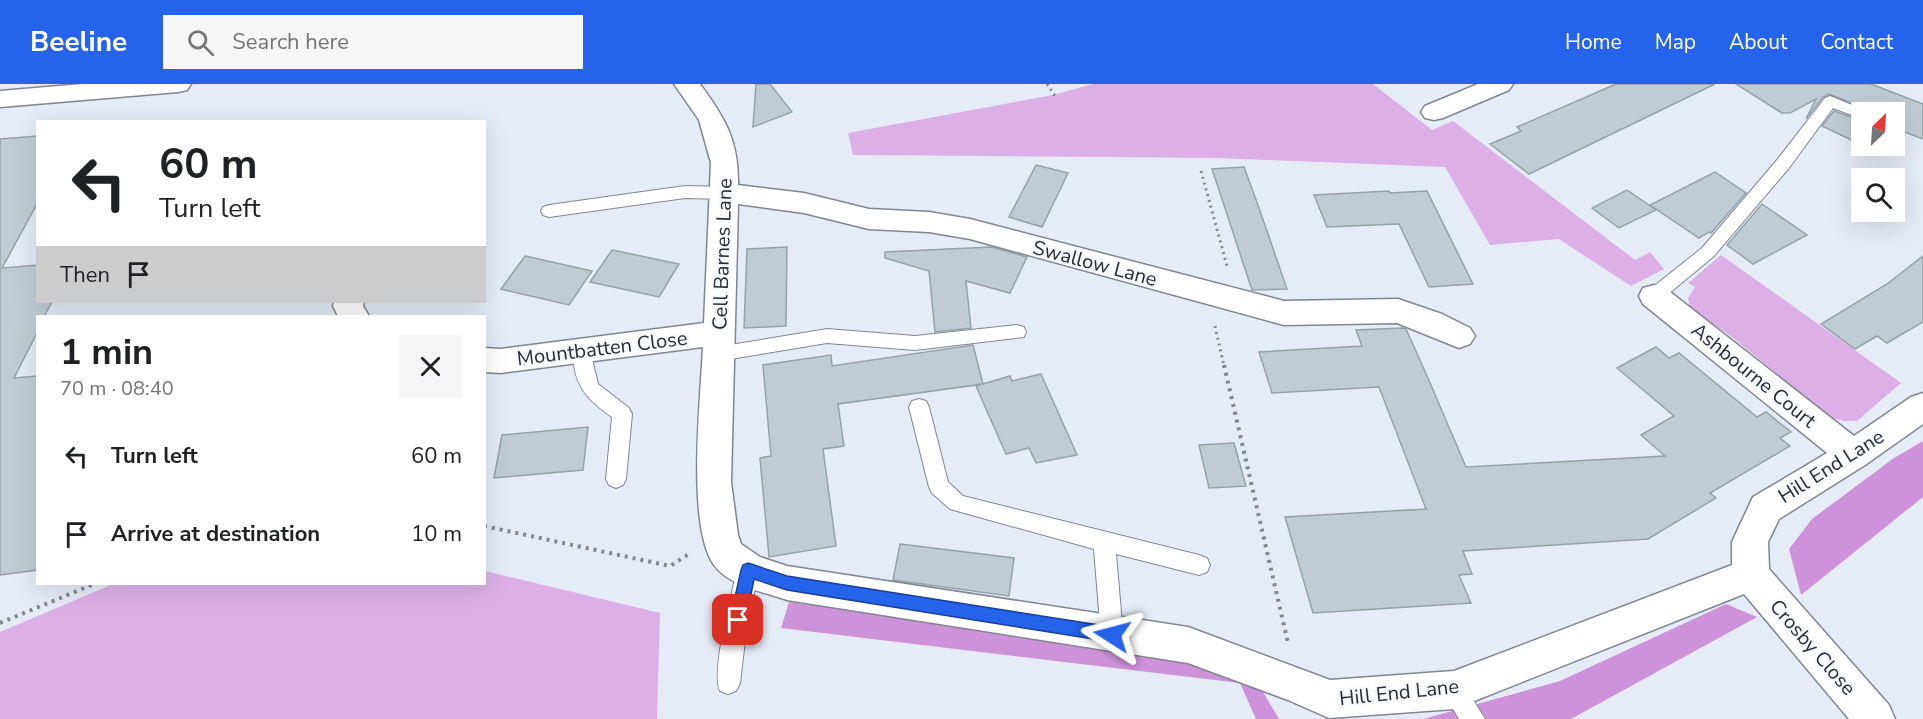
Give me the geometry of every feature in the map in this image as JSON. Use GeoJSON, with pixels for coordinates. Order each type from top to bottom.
{"type":"FeatureCollection","features":[{"type":"Feature","properties":{"kind":"street"},"geometry":{"type":"LineString","coordinates":[[0,99],[178,84]]}},
{"type":"Feature","properties":{"kind":"street","name":"Cell Barnes Lane"},"geometry":{"type":"LineString","coordinates":[[687,84],[712,119],[726,163],[714,482],[720,535]]}},
{"type":"Feature","properties":{"kind":"street"},"geometry":{"type":"LineString","coordinates":[[1434,112],[1500,84]]}},
{"type":"Feature","properties":{"kind":"street","name":"Swallow Lane"},"geometry":{"type":"LineString","coordinates":[[726,193],[804,203],[869,219],[929,222],[970,229],[1284,313],[1398,311],[1431,322],[1460,336]]}},
{"type":"Feature","properties":{"kind":"street","name":"Ashbourne Court"},"geometry":{"type":"LineString","coordinates":[[1654,296],[1853,455]]}},
{"type":"Feature","properties":{"kind":"street","name":"Mountbatten Close"},"geometry":{"type":"LineString","coordinates":[[486,360],[501,361],[582,351],[718,344]]}},
{"type":"Feature","properties":{"kind":"street","name":"Hill End Lane"},"geometry":{"type":"LineString","coordinates":[[748,570],[787,583],[1188,645],[1320,701],[1463,704],[1751,575],[1749,542],[1766,507],[1853,455],[1923,406]]}},
{"type":"Feature","properties":{"kind":"street"},"geometry":{"type":"LineString","coordinates":[[720,535],[727,554],[748,570]]}},
{"type":"Feature","properties":{"kind":"street","name":"Crosby Close"},"geometry":{"type":"LineString","coordinates":[[1751,575],[1875,719]]}},
{"type":"Feature","properties":{"kind":"lane"},"geometry":{"type":"LineString","coordinates":[[1654,296],[1708,252],[1783,164],[1830,101],[1851,110]]}},
{"type":"Feature","properties":{"kind":"lane"},"geometry":{"type":"LineString","coordinates":[[549,211],[685,192],[726,193]]}},
{"type":"Feature","properties":{"kind":"lane"},"geometry":{"type":"LineString","coordinates":[[718,344],[827,336],[915,343],[1017,332]]}},
{"type":"Feature","properties":{"kind":"lane"},"geometry":{"type":"LineString","coordinates":[[582,351],[583,376],[594,394],[622,414],[616,480]]}},
{"type":"Feature","properties":{"kind":"lane"},"geometry":{"type":"LineString","coordinates":[[919,407],[939,487],[957,502],[1199,565]]}},
{"type":"Feature","properties":{"kind":"lane"},"geometry":{"type":"LineString","coordinates":[[1104,542],[1112,635]]}},
{"type":"Feature","properties":{"kind":"lane"},"geometry":{"type":"LineString","coordinates":[[728,683],[735,632],[748,570]]}},
{"type":"Feature","properties":{"kind":"path"},"geometry":{"type":"LineString","coordinates":[[1047,84],[1055,96]]}},
{"type":"Feature","properties":{"kind":"path"},"geometry":{"type":"LineString","coordinates":[[1201,171],[1238,302]]}},
{"type":"Feature","properties":{"kind":"path"},"geometry":{"type":"LineString","coordinates":[[1208,293],[1320,701]]}},
{"type":"Feature","properties":{"kind":"path"},"geometry":{"type":"LineString","coordinates":[[486,526],[670,566],[720,535]]}},
{"type":"Feature","properties":{"kind":"path"},"geometry":{"type":"LineString","coordinates":[[0,623],[92,585]]}},
{"type":"Feature","properties":{"kind":"shaded area"},"geometry":{"type":"Polygon","coordinates":[[[1093,84],[1373,84],[1432,130],[1453,121],[1635,260],[1650,252],[1664,269],[1631,286],[1559,239],[1490,245],[1445,167],[1216,158],[853,155],[848,133],[1053,95],[1093,84]]]}},
{"type":"Feature","properties":{"kind":"shaded area"},"geometry":{"type":"Polygon","coordinates":[[[1721,255],[1901,383],[1857,421],[1844,421],[1829,417],[1732,337],[1690,308],[1688,298],[1695,287],[1688,283],[1721,255]]]}},
{"type":"Feature","properties":{"kind":"shaded area"},"geometry":{"type":"Polygon","coordinates":[[[1923,441],[1923,497],[1801,595],[1789,549],[1812,519],[1894,458],[1923,441]]]}},
{"type":"Feature","properties":{"kind":"shaded area"},"geometry":{"type":"Polygon","coordinates":[[[486,571],[660,613],[657,719],[0,719],[0,632],[111,585],[486,585],[486,571]]]}},
{"type":"Feature","properties":{"kind":"shaded area"},"geometry":{"type":"Polygon","coordinates":[[[789,602],[1210,659],[1256,680],[1279,719],[1256,719],[1240,683],[781,628],[789,602]]]}},
{"type":"Feature","properties":{"kind":"shaded area"},"geometry":{"type":"Polygon","coordinates":[[[1726,604],[1757,617],[1571,719],[1423,719],[1560,681],[1726,604]]]}},
{"type":"Feature","properties":{"kind":"building"},"geometry":{"type":"Polygon","coordinates":[[[756,84],[770,84],[792,112],[753,127],[756,84]]]}},
{"type":"Feature","properties":{"kind":"building"},"geometry":{"type":"Polygon","coordinates":[[[1616,84],[1715,84],[1529,174],[1490,144],[1521,131],[1517,127],[1616,84]]]}},
{"type":"Feature","properties":{"kind":"building"},"geometry":{"type":"Polygon","coordinates":[[[1736,84],[1871,84],[1923,104],[1923,139],[1905,132],[1905,102],[1851,103],[1829,94],[1823,97],[1806,119],[1816,99],[1790,113],[1782,113],[1736,84]]]}},
{"type":"Feature","properties":{"kind":"building"},"geometry":{"type":"Polygon","coordinates":[[[1834,111],[1851,117],[1851,140],[1822,126],[1834,111]]]}},
{"type":"Feature","properties":{"kind":"building"},"geometry":{"type":"Polygon","coordinates":[[[36,136],[36,206],[2,268],[36,265],[36,303],[51,303],[45,315],[36,315],[36,335],[14,378],[36,376],[36,570],[0,575],[0,139],[36,136]]]}},
{"type":"Feature","properties":{"kind":"building"},"geometry":{"type":"Polygon","coordinates":[[[1036,165],[1068,173],[1042,227],[1009,217],[1036,165]]]}},
{"type":"Feature","properties":{"kind":"building"},"geometry":{"type":"Polygon","coordinates":[[[1244,167],[1287,289],[1252,290],[1212,169],[1244,167]]]}},
{"type":"Feature","properties":{"kind":"building"},"geometry":{"type":"Polygon","coordinates":[[[1715,172],[1746,193],[1711,233],[1699,238],[1650,205],[1715,172]]]}},
{"type":"Feature","properties":{"kind":"building"},"geometry":{"type":"Polygon","coordinates":[[[1627,190],[1656,210],[1619,228],[1592,208],[1627,190]]]}},
{"type":"Feature","properties":{"kind":"building"},"geometry":{"type":"Polygon","coordinates":[[[1389,191],[1390,193],[1427,191],[1473,284],[1429,287],[1399,224],[1327,227],[1314,195],[1389,191]]]}},
{"type":"Feature","properties":{"kind":"building"},"geometry":{"type":"Polygon","coordinates":[[[1762,204],[1807,235],[1753,264],[1727,245],[1762,204]]]}},
{"type":"Feature","properties":{"kind":"building"},"geometry":{"type":"Polygon","coordinates":[[[787,247],[786,326],[744,328],[747,249],[787,247]]]}},
{"type":"Feature","properties":{"kind":"building"},"geometry":{"type":"Polygon","coordinates":[[[991,247],[1027,257],[1010,293],[966,281],[971,328],[935,332],[929,271],[885,258],[885,252],[991,247]]]}},
{"type":"Feature","properties":{"kind":"building"},"geometry":{"type":"Polygon","coordinates":[[[612,250],[679,264],[659,297],[590,282],[612,250]]]}},
{"type":"Feature","properties":{"kind":"building"},"geometry":{"type":"Polygon","coordinates":[[[525,256],[592,271],[569,305],[501,289],[525,256]]]}},
{"type":"Feature","properties":{"kind":"building"},"geometry":{"type":"Polygon","coordinates":[[[1923,256],[1923,322],[1887,343],[1877,336],[1855,349],[1821,324],[1887,284],[1923,256]]]}},
{"type":"Feature","properties":{"kind":"building"},"geometry":{"type":"Polygon","coordinates":[[[1406,329],[1466,467],[1665,456],[1641,435],[1674,416],[1617,368],[1656,347],[1669,358],[1679,353],[1757,417],[1766,412],[1791,432],[1780,438],[1790,446],[1710,493],[1716,498],[1648,539],[1463,551],[1472,574],[1459,575],[1471,603],[1313,613],[1285,517],[1426,509],[1379,387],[1272,393],[1259,352],[1362,346],[1356,330],[1406,329]]]}},
{"type":"Feature","properties":{"kind":"building"},"geometry":{"type":"Polygon","coordinates":[[[973,345],[983,384],[838,404],[844,446],[823,449],[836,546],[769,557],[760,458],[771,456],[763,365],[831,355],[832,366],[973,345]]]}},
{"type":"Feature","properties":{"kind":"building"},"geometry":{"type":"Polygon","coordinates":[[[1041,374],[1077,455],[1036,463],[1029,448],[1006,454],[976,386],[1010,376],[1012,381],[1041,374]]]}},
{"type":"Feature","properties":{"kind":"building"},"geometry":{"type":"Polygon","coordinates":[[[588,427],[583,470],[494,478],[502,435],[588,427]]]}},
{"type":"Feature","properties":{"kind":"building"},"geometry":{"type":"Polygon","coordinates":[[[1234,443],[1246,486],[1209,488],[1199,445],[1234,443]]]}},
{"type":"Feature","properties":{"kind":"building"},"geometry":{"type":"Polygon","coordinates":[[[900,544],[1014,558],[1009,596],[893,580],[900,544]]]}},
{"type":"Feature","properties":{"kind":"route"},"geometry":{"type":"LineString","coordinates":[[738,620],[748,570],[787,583],[1112,635]]}}]}
